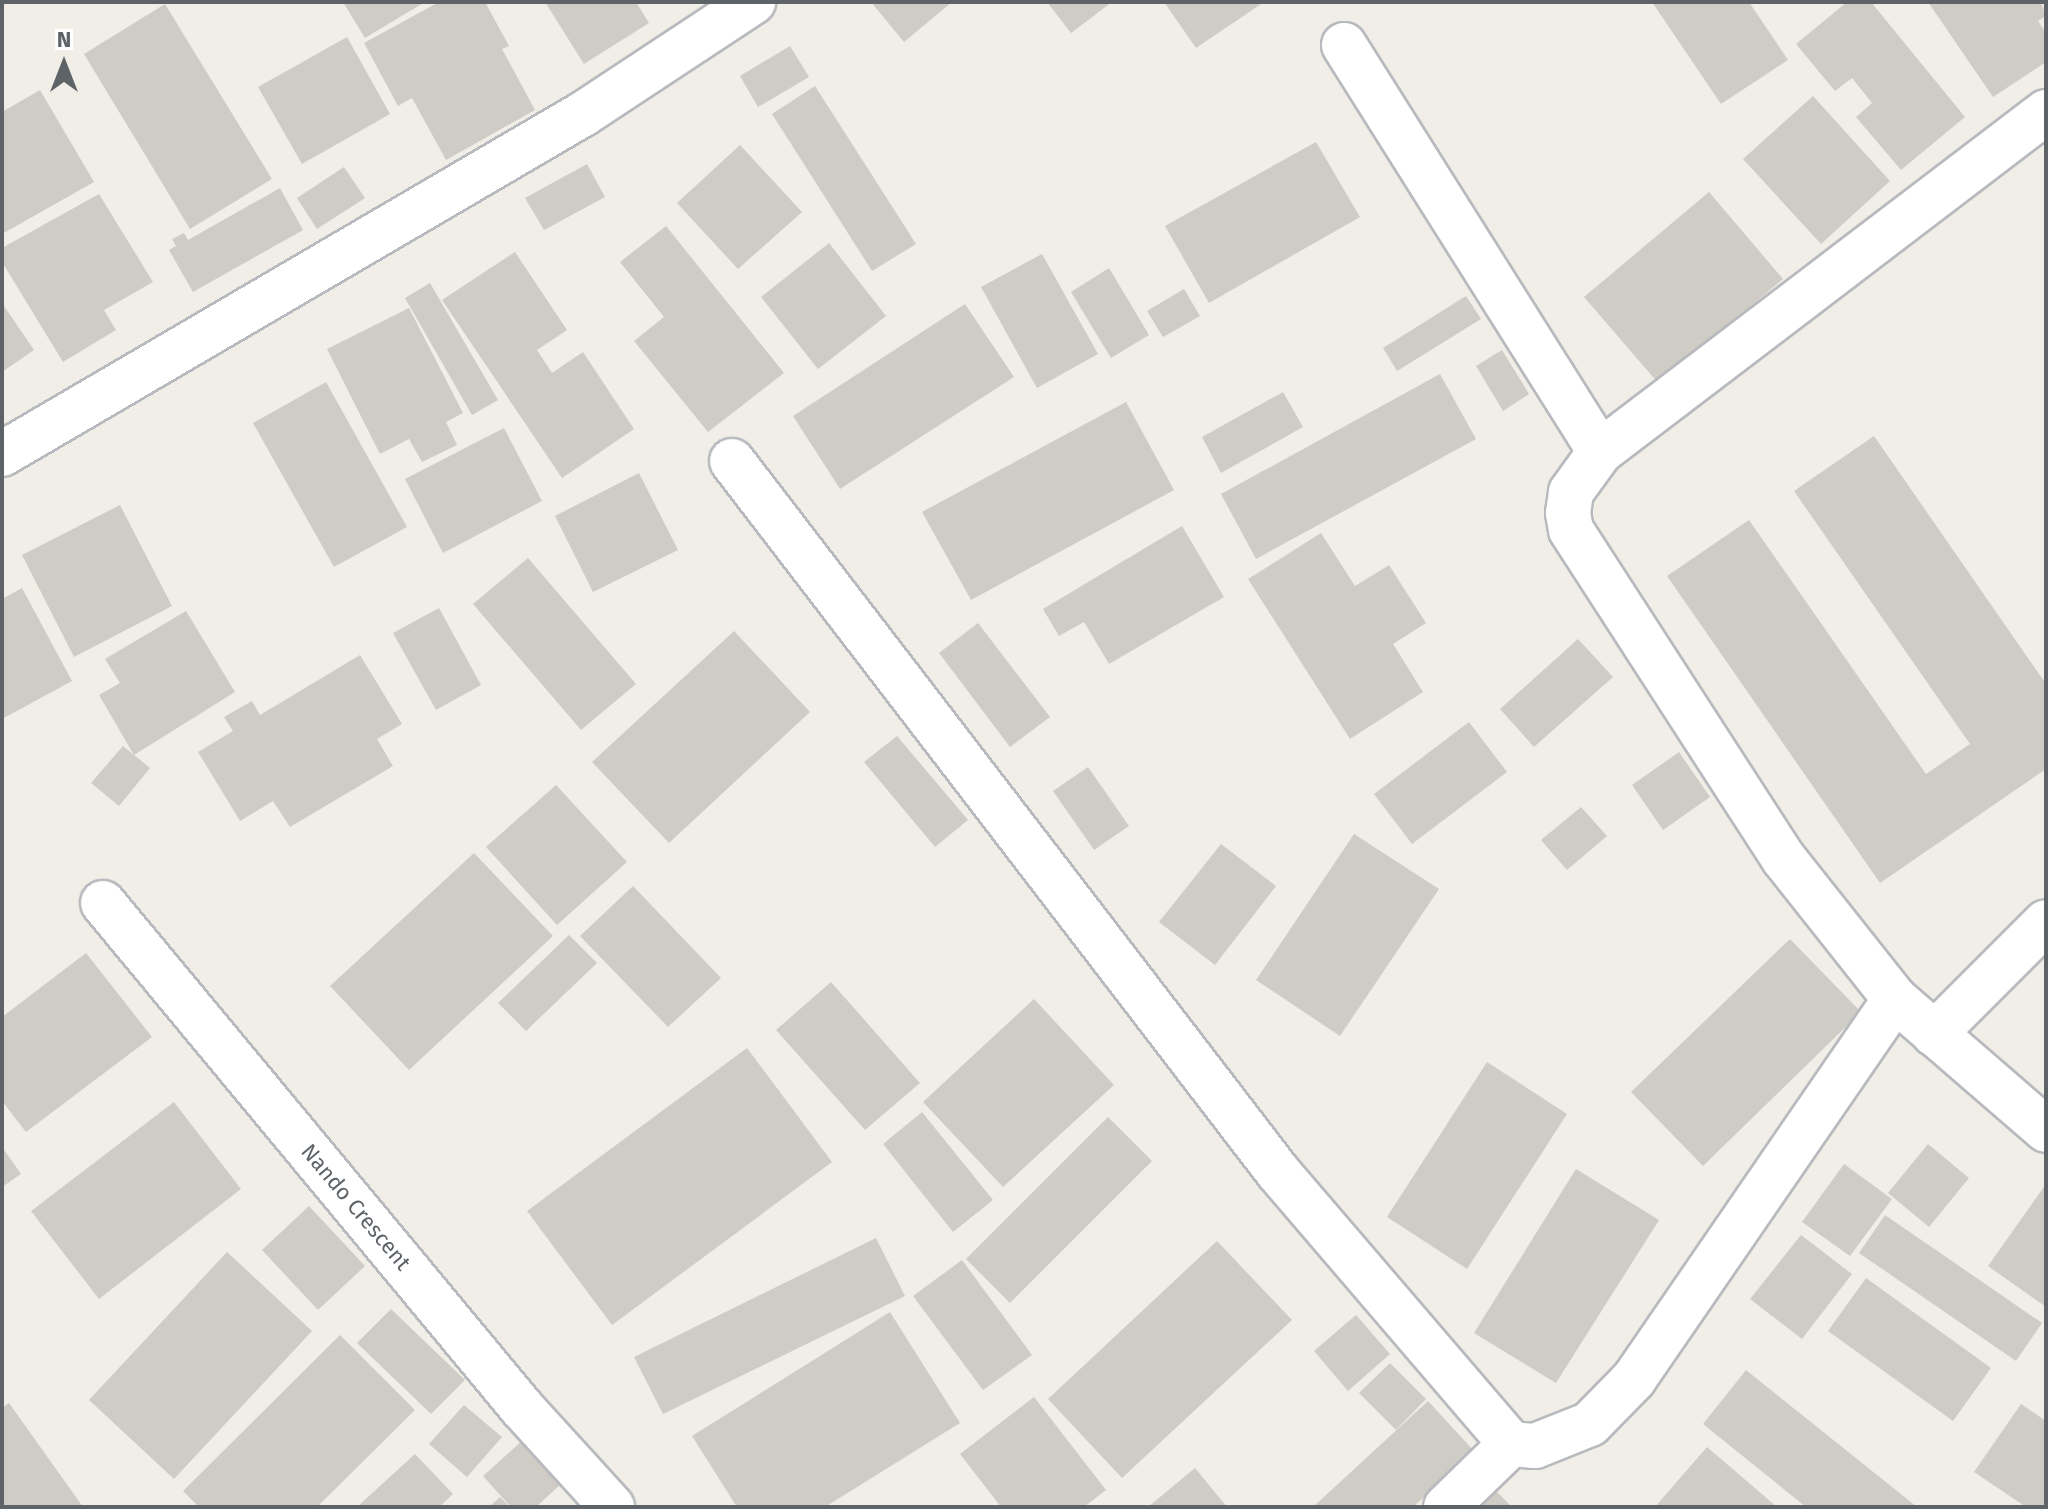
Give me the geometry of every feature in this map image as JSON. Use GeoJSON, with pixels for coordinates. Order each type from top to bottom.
{"type":"FeatureCollection","features":[{"type":"Feature","properties":{"kind":"street"},"geometry":{"type":"LineString","coordinates":[[2,454],[583,114],[753,2]]}},
{"type":"Feature","properties":{"kind":"street"},"geometry":{"type":"LineString","coordinates":[[1344,45],[1600,452]]}},
{"type":"Feature","properties":{"kind":"street"},"geometry":{"type":"LineString","coordinates":[[2046,112],[1600,452],[1571,492],[1571,530],[1784,859],[1895,999],[2046,1130]]}},
{"type":"Feature","properties":{"kind":"street"},"geometry":{"type":"LineString","coordinates":[[732,461],[1278,1172],[1511,1444],[1535,1446],[1590,1424],[1634,1379],[1895,999]]}},
{"type":"Feature","properties":{"kind":"street","name":"Nando Crescent"},"geometry":{"type":"LineString","coordinates":[[103,903],[522,1408],[612,1507]]}},
{"type":"Feature","properties":{"kind":"street"},"geometry":{"type":"LineString","coordinates":[[1934,1034],[2046,922]]}},
{"type":"Feature","properties":{"kind":"street"},"geometry":{"type":"LineString","coordinates":[[1446,1507],[1511,1444]]}},
{"type":"Feature","properties":{"kind":"building"},"geometry":{"type":"Polygon","coordinates":[[[343,2],[425,2],[365,38],[343,2]]]}},
{"type":"Feature","properties":{"kind":"building"},"geometry":{"type":"Polygon","coordinates":[[[439,2],[485,2],[509,46],[502,49],[535,110],[446,160],[412,98],[398,106],[364,43],[439,2]]]}},
{"type":"Feature","properties":{"kind":"building"},"geometry":{"type":"Polygon","coordinates":[[[545,2],[636,2],[649,23],[584,64],[545,2]]]}},
{"type":"Feature","properties":{"kind":"building"},"geometry":{"type":"Polygon","coordinates":[[[871,2],[952,2],[904,42],[871,2]]]}},
{"type":"Feature","properties":{"kind":"building"},"geometry":{"type":"Polygon","coordinates":[[[1047,2],[1112,2],[1071,33],[1047,2]]]}},
{"type":"Feature","properties":{"kind":"building"},"geometry":{"type":"Polygon","coordinates":[[[1164,2],[1264,2],[1196,48],[1164,2]]]}},
{"type":"Feature","properties":{"kind":"building"},"geometry":{"type":"Polygon","coordinates":[[[1652,2],[1749,2],[1788,60],[1721,104],[1652,2]]]}},
{"type":"Feature","properties":{"kind":"building"},"geometry":{"type":"Polygon","coordinates":[[[1847,2],[1871,2],[1965,117],[1901,170],[1856,117],[1872,103],[1852,78],[1835,91],[1796,44],[1847,2]]]}},
{"type":"Feature","properties":{"kind":"building"},"geometry":{"type":"Polygon","coordinates":[[[1928,2],[2041,2],[2046,16],[2038,21],[2046,33],[2046,62],[1993,97],[1928,2]]]}},
{"type":"Feature","properties":{"kind":"building"},"geometry":{"type":"Polygon","coordinates":[[[165,4],[272,179],[190,229],[84,54],[165,4]]]}},
{"type":"Feature","properties":{"kind":"building"},"geometry":{"type":"Polygon","coordinates":[[[347,37],[390,114],[302,164],[258,87],[347,37]]]}},
{"type":"Feature","properties":{"kind":"building"},"geometry":{"type":"Polygon","coordinates":[[[790,46],[809,77],[758,107],[740,76],[790,46]]]}},
{"type":"Feature","properties":{"kind":"building"},"geometry":{"type":"Polygon","coordinates":[[[815,86],[916,244],[872,271],[772,114],[815,86]]]}},
{"type":"Feature","properties":{"kind":"building"},"geometry":{"type":"Polygon","coordinates":[[[40,90],[94,182],[2,234],[2,112],[40,90]]]}},
{"type":"Feature","properties":{"kind":"building"},"geometry":{"type":"Polygon","coordinates":[[[1813,96],[1890,181],[1821,244],[1743,159],[1813,96]]]}},
{"type":"Feature","properties":{"kind":"building"},"geometry":{"type":"Polygon","coordinates":[[[1316,142],[1360,217],[1209,303],[1165,226],[1316,142]]]}},
{"type":"Feature","properties":{"kind":"building"},"geometry":{"type":"Polygon","coordinates":[[[740,145],[802,212],[738,269],[677,203],[740,145]]]}},
{"type":"Feature","properties":{"kind":"building"},"geometry":{"type":"Polygon","coordinates":[[[587,164],[605,197],[544,230],[525,198],[587,164]]]}},
{"type":"Feature","properties":{"kind":"building"},"geometry":{"type":"Polygon","coordinates":[[[344,167],[365,198],[317,229],[297,198],[344,167]]]}},
{"type":"Feature","properties":{"kind":"building"},"geometry":{"type":"Polygon","coordinates":[[[280,188],[303,230],[193,292],[169,250],[176,246],[172,239],[184,233],[188,240],[280,188]]]}},
{"type":"Feature","properties":{"kind":"building"},"geometry":{"type":"Polygon","coordinates":[[[1709,192],[1783,279],[1659,384],[1584,297],[1709,192]]]}},
{"type":"Feature","properties":{"kind":"building"},"geometry":{"type":"Polygon","coordinates":[[[99,194],[153,282],[104,310],[116,330],[63,362],[2,262],[2,248],[99,194]]]}},
{"type":"Feature","properties":{"kind":"building"},"geometry":{"type":"Polygon","coordinates":[[[666,226],[784,373],[708,432],[634,341],[664,317],[620,262],[666,226]]]}},
{"type":"Feature","properties":{"kind":"building"},"geometry":{"type":"Polygon","coordinates":[[[829,243],[886,316],[818,369],[761,297],[829,243]]]}},
{"type":"Feature","properties":{"kind":"building"},"geometry":{"type":"Polygon","coordinates":[[[515,252],[567,330],[537,350],[552,373],[583,352],[634,429],[562,478],[442,300],[515,252]]]}},
{"type":"Feature","properties":{"kind":"building"},"geometry":{"type":"Polygon","coordinates":[[[1042,254],[1098,354],[1037,388],[981,287],[1042,254]]]}},
{"type":"Feature","properties":{"kind":"building"},"geometry":{"type":"Polygon","coordinates":[[[1109,268],[1149,335],[1111,358],[1071,292],[1109,268]]]}},
{"type":"Feature","properties":{"kind":"building"},"geometry":{"type":"Polygon","coordinates":[[[430,283],[498,400],[472,415],[405,298],[430,283]]]}},
{"type":"Feature","properties":{"kind":"building"},"geometry":{"type":"Polygon","coordinates":[[[1184,289],[1200,316],[1163,337],[1147,311],[1184,289]]]}},
{"type":"Feature","properties":{"kind":"building"},"geometry":{"type":"Polygon","coordinates":[[[1466,296],[1481,319],[1397,371],[1383,348],[1466,296]]]}},
{"type":"Feature","properties":{"kind":"building"},"geometry":{"type":"Polygon","coordinates":[[[2,303],[34,350],[2,372],[2,303]]]}},
{"type":"Feature","properties":{"kind":"building"},"geometry":{"type":"Polygon","coordinates":[[[965,304],[1014,377],[840,489],[793,416],[965,304]]]}},
{"type":"Feature","properties":{"kind":"building"},"geometry":{"type":"Polygon","coordinates":[[[409,308],[463,413],[446,422],[457,445],[422,462],[409,439],[380,454],[327,349],[409,308]]]}},
{"type":"Feature","properties":{"kind":"building"},"geometry":{"type":"Polygon","coordinates":[[[1502,350],[1529,394],[1503,411],[1476,366],[1502,350]]]}},
{"type":"Feature","properties":{"kind":"building"},"geometry":{"type":"Polygon","coordinates":[[[1440,374],[1476,439],[1256,559],[1221,494],[1440,374]]]}},
{"type":"Feature","properties":{"kind":"building"},"geometry":{"type":"Polygon","coordinates":[[[326,382],[407,527],[334,567],[253,423],[326,382]]]}},
{"type":"Feature","properties":{"kind":"building"},"geometry":{"type":"Polygon","coordinates":[[[1283,392],[1303,427],[1221,473],[1202,437],[1283,392]]]}},
{"type":"Feature","properties":{"kind":"building"},"geometry":{"type":"Polygon","coordinates":[[[1126,402],[1174,490],[971,600],[922,512],[1126,402]]]}},
{"type":"Feature","properties":{"kind":"building"},"geometry":{"type":"Polygon","coordinates":[[[504,428],[542,501],[443,553],[405,479],[504,428]]]}},
{"type":"Feature","properties":{"kind":"building"},"geometry":{"type":"Polygon","coordinates":[[[1874,436],[2046,684],[2046,769],[1880,883],[1667,576],[1749,520],[1926,774],[1970,744],[1794,491],[1874,436]]]}},
{"type":"Feature","properties":{"kind":"building"},"geometry":{"type":"Polygon","coordinates":[[[639,473],[678,550],[593,592],[555,516],[639,473]]]}},
{"type":"Feature","properties":{"kind":"building"},"geometry":{"type":"Polygon","coordinates":[[[120,505],[172,606],[74,657],[22,555],[120,505]]]}},
{"type":"Feature","properties":{"kind":"building"},"geometry":{"type":"Polygon","coordinates":[[[1182,526],[1224,597],[1109,664],[1084,622],[1059,636],[1043,609],[1182,526]]]}},
{"type":"Feature","properties":{"kind":"building"},"geometry":{"type":"Polygon","coordinates":[[[1321,533],[1355,586],[1389,565],[1426,623],[1393,644],[1423,692],[1350,739],[1248,579],[1321,533]]]}},
{"type":"Feature","properties":{"kind":"building"},"geometry":{"type":"Polygon","coordinates":[[[528,558],[636,684],[581,730],[473,604],[528,558]]]}},
{"type":"Feature","properties":{"kind":"building"},"geometry":{"type":"Polygon","coordinates":[[[22,588],[72,681],[2,719],[2,599],[22,588]]]}},
{"type":"Feature","properties":{"kind":"building"},"geometry":{"type":"Polygon","coordinates":[[[439,608],[481,685],[436,710],[393,633],[439,608]]]}},
{"type":"Feature","properties":{"kind":"building"},"geometry":{"type":"Polygon","coordinates":[[[186,611],[235,692],[134,755],[99,695],[120,683],[105,659],[186,611]]]}},
{"type":"Feature","properties":{"kind":"building"},"geometry":{"type":"Polygon","coordinates":[[[978,623],[1050,717],[1010,747],[939,653],[978,623]]]}},
{"type":"Feature","properties":{"kind":"building"},"geometry":{"type":"Polygon","coordinates":[[[734,631],[810,712],[669,843],[592,762],[734,631]]]}},
{"type":"Feature","properties":{"kind":"building"},"geometry":{"type":"Polygon","coordinates":[[[1578,639],[1613,677],[1534,747],[1500,709],[1578,639]]]}},
{"type":"Feature","properties":{"kind":"building"},"geometry":{"type":"Polygon","coordinates":[[[360,655],[402,724],[377,739],[393,766],[290,827],[273,801],[240,821],[198,752],[233,731],[224,717],[252,701],[260,715],[360,655]]]}},
{"type":"Feature","properties":{"kind":"building"},"geometry":{"type":"Polygon","coordinates":[[[1469,722],[1507,772],[1412,844],[1374,794],[1469,722]]]}},
{"type":"Feature","properties":{"kind":"building"},"geometry":{"type":"Polygon","coordinates":[[[897,736],[968,820],[935,847],[864,762],[897,736]]]}},
{"type":"Feature","properties":{"kind":"building"},"geometry":{"type":"Polygon","coordinates":[[[123,746],[150,768],[119,806],[91,783],[123,746]]]}},
{"type":"Feature","properties":{"kind":"building"},"geometry":{"type":"Polygon","coordinates":[[[1679,752],[1710,797],[1663,830],[1632,785],[1679,752]]]}},
{"type":"Feature","properties":{"kind":"building"},"geometry":{"type":"Polygon","coordinates":[[[1088,767],[1129,826],[1094,850],[1053,791],[1088,767]]]}},
{"type":"Feature","properties":{"kind":"building"},"geometry":{"type":"Polygon","coordinates":[[[556,785],[627,862],[557,925],[486,847],[556,785]]]}},
{"type":"Feature","properties":{"kind":"building"},"geometry":{"type":"Polygon","coordinates":[[[1581,807],[1607,836],[1567,870],[1541,840],[1581,807]]]}},
{"type":"Feature","properties":{"kind":"building"},"geometry":{"type":"Polygon","coordinates":[[[1354,834],[1439,889],[1340,1036],[1256,980],[1354,834]]]}},
{"type":"Feature","properties":{"kind":"building"},"geometry":{"type":"Polygon","coordinates":[[[1221,844],[1276,886],[1215,965],[1159,922],[1221,844]]]}},
{"type":"Feature","properties":{"kind":"building"},"geometry":{"type":"Polygon","coordinates":[[[474,853],[553,936],[409,1070],[330,986],[474,853]]]}},
{"type":"Feature","properties":{"kind":"building"},"geometry":{"type":"Polygon","coordinates":[[[633,886],[721,978],[668,1027],[580,936],[633,886]]]}},
{"type":"Feature","properties":{"kind":"building"},"geometry":{"type":"Polygon","coordinates":[[[569,935],[597,963],[526,1031],[498,1003],[569,935]]]}},
{"type":"Feature","properties":{"kind":"building"},"geometry":{"type":"Polygon","coordinates":[[[1790,939],[1861,1012],[1703,1166],[1631,1092],[1790,939]]]}},
{"type":"Feature","properties":{"kind":"building"},"geometry":{"type":"Polygon","coordinates":[[[86,953],[152,1037],[26,1132],[2,1101],[2,1017],[86,953]]]}},
{"type":"Feature","properties":{"kind":"building"},"geometry":{"type":"Polygon","coordinates":[[[831,982],[920,1083],[865,1130],[776,1030],[831,982]]]}},
{"type":"Feature","properties":{"kind":"building"},"geometry":{"type":"Polygon","coordinates":[[[1034,999],[1114,1085],[1003,1187],[923,1102],[1034,999]]]}},
{"type":"Feature","properties":{"kind":"building"},"geometry":{"type":"Polygon","coordinates":[[[747,1048],[832,1162],[612,1325],[527,1211],[747,1048]]]}},
{"type":"Feature","properties":{"kind":"building"},"geometry":{"type":"Polygon","coordinates":[[[1487,1062],[1567,1114],[1467,1269],[1387,1217],[1487,1062]]]}},
{"type":"Feature","properties":{"kind":"building"},"geometry":{"type":"Polygon","coordinates":[[[174,1102],[241,1189],[99,1299],[31,1211],[174,1102]]]}},
{"type":"Feature","properties":{"kind":"building"},"geometry":{"type":"Polygon","coordinates":[[[922,1112],[993,1200],[953,1232],[883,1144],[922,1112]]]}},
{"type":"Feature","properties":{"kind":"building"},"geometry":{"type":"Polygon","coordinates":[[[1108,1117],[1152,1161],[1010,1303],[966,1259],[1108,1117]]]}},
{"type":"Feature","properties":{"kind":"building"},"geometry":{"type":"Polygon","coordinates":[[[1928,1144],[1969,1178],[1929,1227],[1888,1193],[1928,1144]]]}},
{"type":"Feature","properties":{"kind":"building"},"geometry":{"type":"Polygon","coordinates":[[[2,1147],[21,1174],[2,1187],[2,1147]]]}},
{"type":"Feature","properties":{"kind":"building"},"geometry":{"type":"Polygon","coordinates":[[[1844,1164],[1892,1199],[1850,1256],[1802,1222],[1844,1164]]]}},
{"type":"Feature","properties":{"kind":"building"},"geometry":{"type":"Polygon","coordinates":[[[1576,1169],[1659,1220],[1556,1383],[1474,1333],[1576,1169]]]}},
{"type":"Feature","properties":{"kind":"building"},"geometry":{"type":"Polygon","coordinates":[[[2046,1184],[2046,1307],[1988,1266],[2046,1184]]]}},
{"type":"Feature","properties":{"kind":"building"},"geometry":{"type":"Polygon","coordinates":[[[309,1206],[365,1266],[318,1310],[262,1250],[309,1206]]]}},
{"type":"Feature","properties":{"kind":"building"},"geometry":{"type":"Polygon","coordinates":[[[1885,1215],[2042,1323],[2016,1361],[1859,1253],[1885,1215]]]}},
{"type":"Feature","properties":{"kind":"building"},"geometry":{"type":"Polygon","coordinates":[[[1801,1235],[1852,1274],[1802,1339],[1750,1299],[1801,1235]]]}},
{"type":"Feature","properties":{"kind":"building"},"geometry":{"type":"Polygon","coordinates":[[[876,1238],[905,1296],[663,1414],[634,1357],[876,1238]]]}},
{"type":"Feature","properties":{"kind":"building"},"geometry":{"type":"Polygon","coordinates":[[[1217,1241],[1292,1320],[1122,1478],[1048,1399],[1217,1241]]]}},
{"type":"Feature","properties":{"kind":"building"},"geometry":{"type":"Polygon","coordinates":[[[227,1252],[312,1331],[174,1479],[89,1400],[227,1252]]]}},
{"type":"Feature","properties":{"kind":"building"},"geometry":{"type":"Polygon","coordinates":[[[962,1260],[1032,1355],[983,1390],[913,1296],[962,1260]]]}},
{"type":"Feature","properties":{"kind":"building"},"geometry":{"type":"Polygon","coordinates":[[[1866,1278],[1991,1368],[1953,1421],[1828,1331],[1866,1278]]]}},
{"type":"Feature","properties":{"kind":"building"},"geometry":{"type":"Polygon","coordinates":[[[391,1309],[465,1380],[431,1414],[357,1343],[391,1309]]]}},
{"type":"Feature","properties":{"kind":"building"},"geometry":{"type":"Polygon","coordinates":[[[890,1312],[960,1423],[825,1507],[737,1507],[692,1436],[890,1312]]]}},
{"type":"Feature","properties":{"kind":"building"},"geometry":{"type":"Polygon","coordinates":[[[1356,1315],[1390,1354],[1348,1391],[1314,1351],[1356,1315]]]}},
{"type":"Feature","properties":{"kind":"building"},"geometry":{"type":"Polygon","coordinates":[[[340,1335],[415,1410],[317,1507],[199,1507],[183,1491],[340,1335]]]}},
{"type":"Feature","properties":{"kind":"building"},"geometry":{"type":"Polygon","coordinates":[[[1390,1363],[1426,1399],[1396,1430],[1359,1393],[1390,1363]]]}},
{"type":"Feature","properties":{"kind":"building"},"geometry":{"type":"Polygon","coordinates":[[[1746,1370],[1917,1507],[1806,1507],[1703,1424],[1746,1370]]]}},
{"type":"Feature","properties":{"kind":"building"},"geometry":{"type":"Polygon","coordinates":[[[1034,1397],[1106,1490],[1084,1507],[1001,1507],[960,1454],[1034,1397]]]}},
{"type":"Feature","properties":{"kind":"building"},"geometry":{"type":"Polygon","coordinates":[[[1428,1401],[1474,1451],[1413,1507],[1313,1507],[1428,1401]]]}},
{"type":"Feature","properties":{"kind":"building"},"geometry":{"type":"Polygon","coordinates":[[[9,1403],[83,1507],[2,1507],[2,1408],[9,1403]]]}},
{"type":"Feature","properties":{"kind":"building"},"geometry":{"type":"Polygon","coordinates":[[[2021,1404],[2046,1421],[2046,1507],[2026,1507],[1974,1472],[2021,1404]]]}},
{"type":"Feature","properties":{"kind":"building"},"geometry":{"type":"Polygon","coordinates":[[[464,1405],[502,1437],[467,1477],[429,1444],[464,1405]]]}},
{"type":"Feature","properties":{"kind":"building"},"geometry":{"type":"Polygon","coordinates":[[[522,1441],[561,1484],[536,1507],[511,1507],[483,1476],[522,1441]]]}},
{"type":"Feature","properties":{"kind":"building"},"geometry":{"type":"Polygon","coordinates":[[[1707,1447],[1777,1507],[1655,1507],[1707,1447]]]}},
{"type":"Feature","properties":{"kind":"building"},"geometry":{"type":"Polygon","coordinates":[[[415,1454],[453,1494],[439,1507],[357,1507],[415,1454]]]}},
{"type":"Feature","properties":{"kind":"building"},"geometry":{"type":"Polygon","coordinates":[[[1195,1468],[1227,1507],[1148,1507],[1195,1468]]]}},
{"type":"Feature","properties":{"kind":"building"},"geometry":{"type":"Polygon","coordinates":[[[1493,1488],[1512,1507],[1474,1507],[1493,1488]]]}},
{"type":"Feature","properties":{"kind":"building"},"geometry":{"type":"Polygon","coordinates":[[[500,1497],[510,1507],[489,1507],[500,1497]]]}}]}
